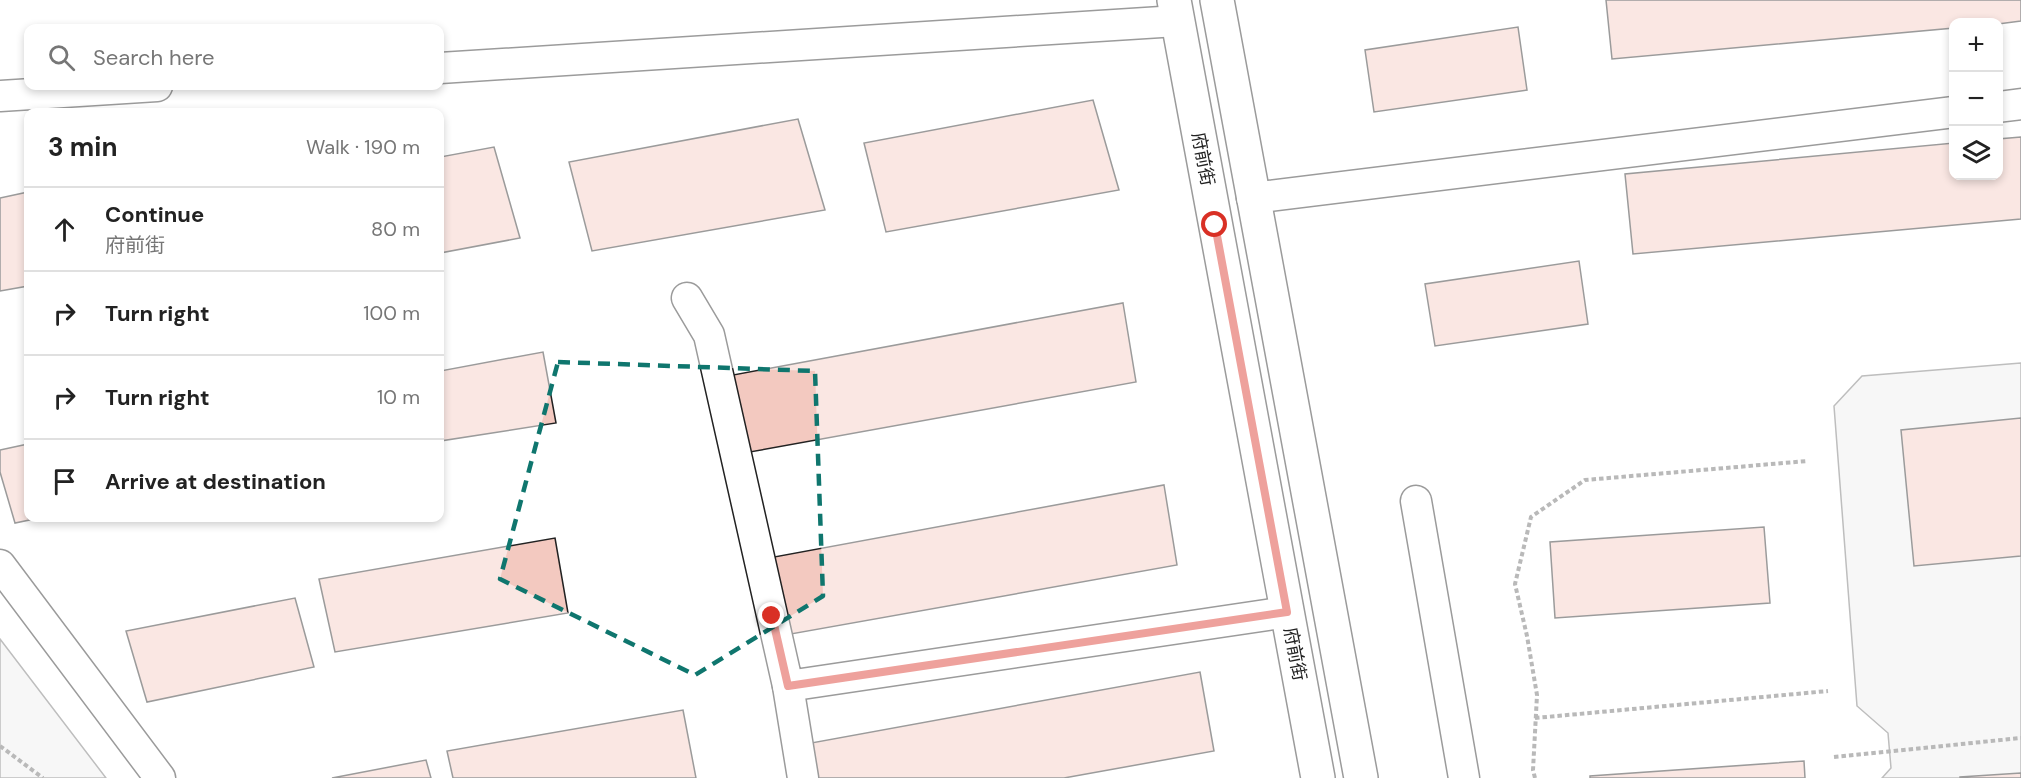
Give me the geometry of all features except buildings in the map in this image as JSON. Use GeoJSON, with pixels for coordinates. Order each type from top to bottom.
{"type":"FeatureCollection","features":[{"type":"Feature","properties":{"kind":"street"},"geometry":{"type":"LineString","coordinates":[[1217,0],[1361,778]]}},
{"type":"Feature","properties":{"kind":"street"},"geometry":{"type":"LineString","coordinates":[[444,68],[1175,10]]}},
{"type":"Feature","properties":{"kind":"street","name":"府前街"},"geometry":{"type":"LineString","coordinates":[[1175,10],[1318,778]]}},
{"type":"Feature","properties":{"kind":"street"},"geometry":{"type":"LineString","coordinates":[[0,96],[94,90]]}},
{"type":"Feature","properties":{"kind":"street"},"geometry":{"type":"LineString","coordinates":[[2003,106],[2021,104]]}},
{"type":"Feature","properties":{"kind":"street"},"geometry":{"type":"LineString","coordinates":[[1252,198],[1949,112]]}},
{"type":"Feature","properties":{"kind":"street"},"geometry":{"type":"LineString","coordinates":[[687,298],[709,335],[788,686],[803,778]]}},
{"type":"Feature","properties":{"kind":"street"},"geometry":{"type":"LineString","coordinates":[[1416,501],[1464,778]]}},
{"type":"Feature","properties":{"kind":"street"},"geometry":{"type":"LineString","coordinates":[[0,565],[160,778]]}},
{"type":"Feature","properties":{"kind":"street"},"geometry":{"type":"LineString","coordinates":[[788,686],[1287,612]]}},
{"type":"Feature","properties":{"kind":"path"},"geometry":{"type":"LineString","coordinates":[[1535,778],[1533,770],[1537,695],[1515,584],[1531,517],[1585,480],[1807,461]]}},
{"type":"Feature","properties":{"kind":"path"},"geometry":{"type":"LineString","coordinates":[[1535,718],[1828,691]]}},
{"type":"Feature","properties":{"kind":"path"},"geometry":{"type":"LineString","coordinates":[[1834,757],[2021,738]]}},
{"type":"Feature","properties":{"kind":"path"},"geometry":{"type":"LineString","coordinates":[[0,746],[43,778]]}},
{"type":"Feature","properties":{"kind":"highlighted area"},"geometry":{"type":"Polygon","coordinates":[[[558,362],[815,371],[823,596],[695,675],[500,579],[558,362]]]}},
{"type":"Feature","properties":{"kind":"shaded area"},"geometry":{"type":"Polygon","coordinates":[[[2021,363],[2021,778],[1882,778],[1891,768],[1888,733],[1857,706],[1834,406],[1862,376],[2021,363]]]}},
{"type":"Feature","properties":{"kind":"shaded area"},"geometry":{"type":"Polygon","coordinates":[[[0,639],[106,778],[0,778],[0,639]]]}},
{"type":"Feature","properties":{"kind":"route"},"geometry":{"type":"LineString","coordinates":[[772,616],[788,686],[1287,612],[1215,225]]}}]}
